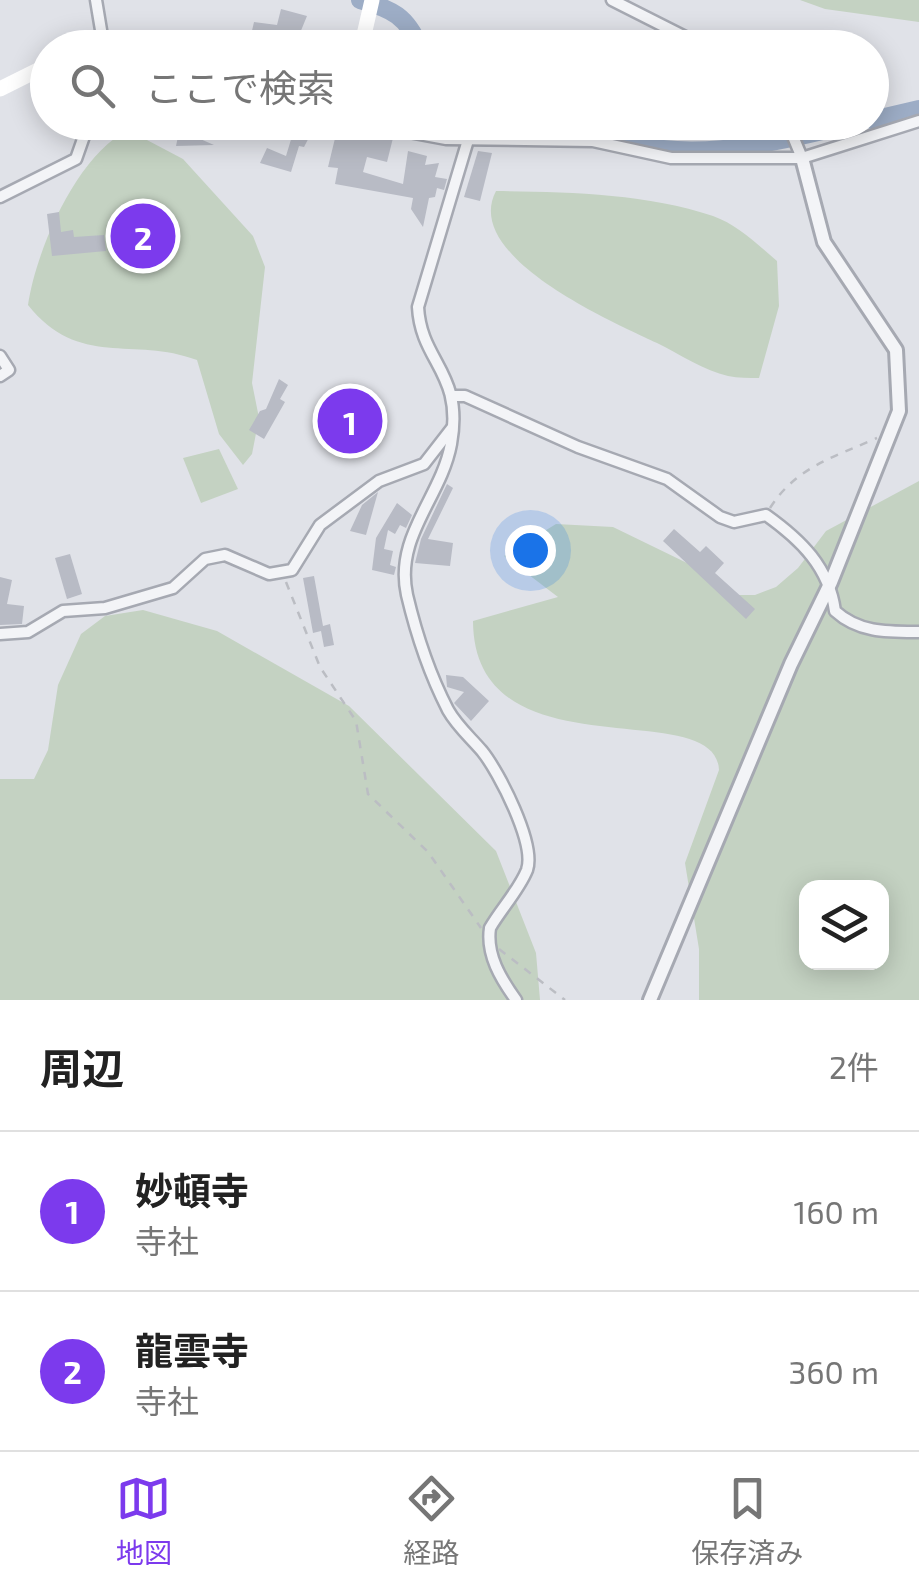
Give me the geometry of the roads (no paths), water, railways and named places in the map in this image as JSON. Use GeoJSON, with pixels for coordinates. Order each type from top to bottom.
{"type":"FeatureCollection","features":[{"type":"Feature","properties":{"kind":"main road"},"geometry":{"type":"LineString","coordinates":[[365,30],[371,5]]}},
{"type":"Feature","properties":{"kind":"main road"},"geometry":{"type":"LineString","coordinates":[[0,89],[30,74]]}},
{"type":"Feature","properties":{"kind":"street"},"geometry":{"type":"LineString","coordinates":[[96,0],[101,30]]}},
{"type":"Feature","properties":{"kind":"street"},"geometry":{"type":"LineString","coordinates":[[612,0],[671,30]]}},
{"type":"Feature","properties":{"kind":"street"},"geometry":{"type":"LineString","coordinates":[[889,129],[919,121]]}},
{"type":"Feature","properties":{"kind":"street"},"geometry":{"type":"LineString","coordinates":[[0,197],[76,159],[82,140]]}},
{"type":"Feature","properties":{"kind":"street"},"geometry":{"type":"LineString","coordinates":[[516,1000],[494,961],[488,939],[490,928],[527,869],[529,852],[502,783],[484,754],[453,718],[432,677],[407,594],[404,564],[410,536],[450,449],[453,396],[422,331],[418,307],[468,140],[594,141],[671,158],[801,153],[849,140]]}},
{"type":"Feature","properties":{"kind":"street"},"geometry":{"type":"LineString","coordinates":[[650,1000],[798,648],[831,582],[892,432],[902,392],[896,350],[824,242],[796,140]]}},
{"type":"Feature","properties":{"kind":"street"},"geometry":{"type":"LineString","coordinates":[[0,356],[9,370],[0,376]]}},
{"type":"Feature","properties":{"kind":"street"},"geometry":{"type":"LineString","coordinates":[[453,396],[465,396],[578,447],[667,479],[720,517],[734,522],[766,516],[794,535],[831,582],[834,611],[843,619],[864,629],[919,632]]}},
{"type":"Feature","properties":{"kind":"street"},"geometry":{"type":"LineString","coordinates":[[0,634],[28,632],[64,611],[105,608],[173,588],[206,560],[225,554],[258,570],[282,574],[298,563],[320,524],[379,481],[424,464],[453,426]]}},
{"type":"Feature","properties":{"kind":"waterway"},"geometry":{"type":"LineString","coordinates":[[360,0],[397,15],[411,30]]}},
{"type":"Feature","properties":{"kind":"waterway"},"geometry":{"type":"LineString","coordinates":[[889,116],[919,109]]}},
{"type":"Feature","properties":{"kind":"waterway"},"geometry":{"type":"LineString","coordinates":[[629,140],[654,148],[688,150],[782,140]]}},
{"type":"Feature","properties":{"kind":"place","name":"龍雲寺"},"geometry":{"type":"Point","coordinates":[143,236]}},
{"type":"Feature","properties":{"kind":"place","name":"妙頓寺"},"geometry":{"type":"Point","coordinates":[350,421]}}]}
